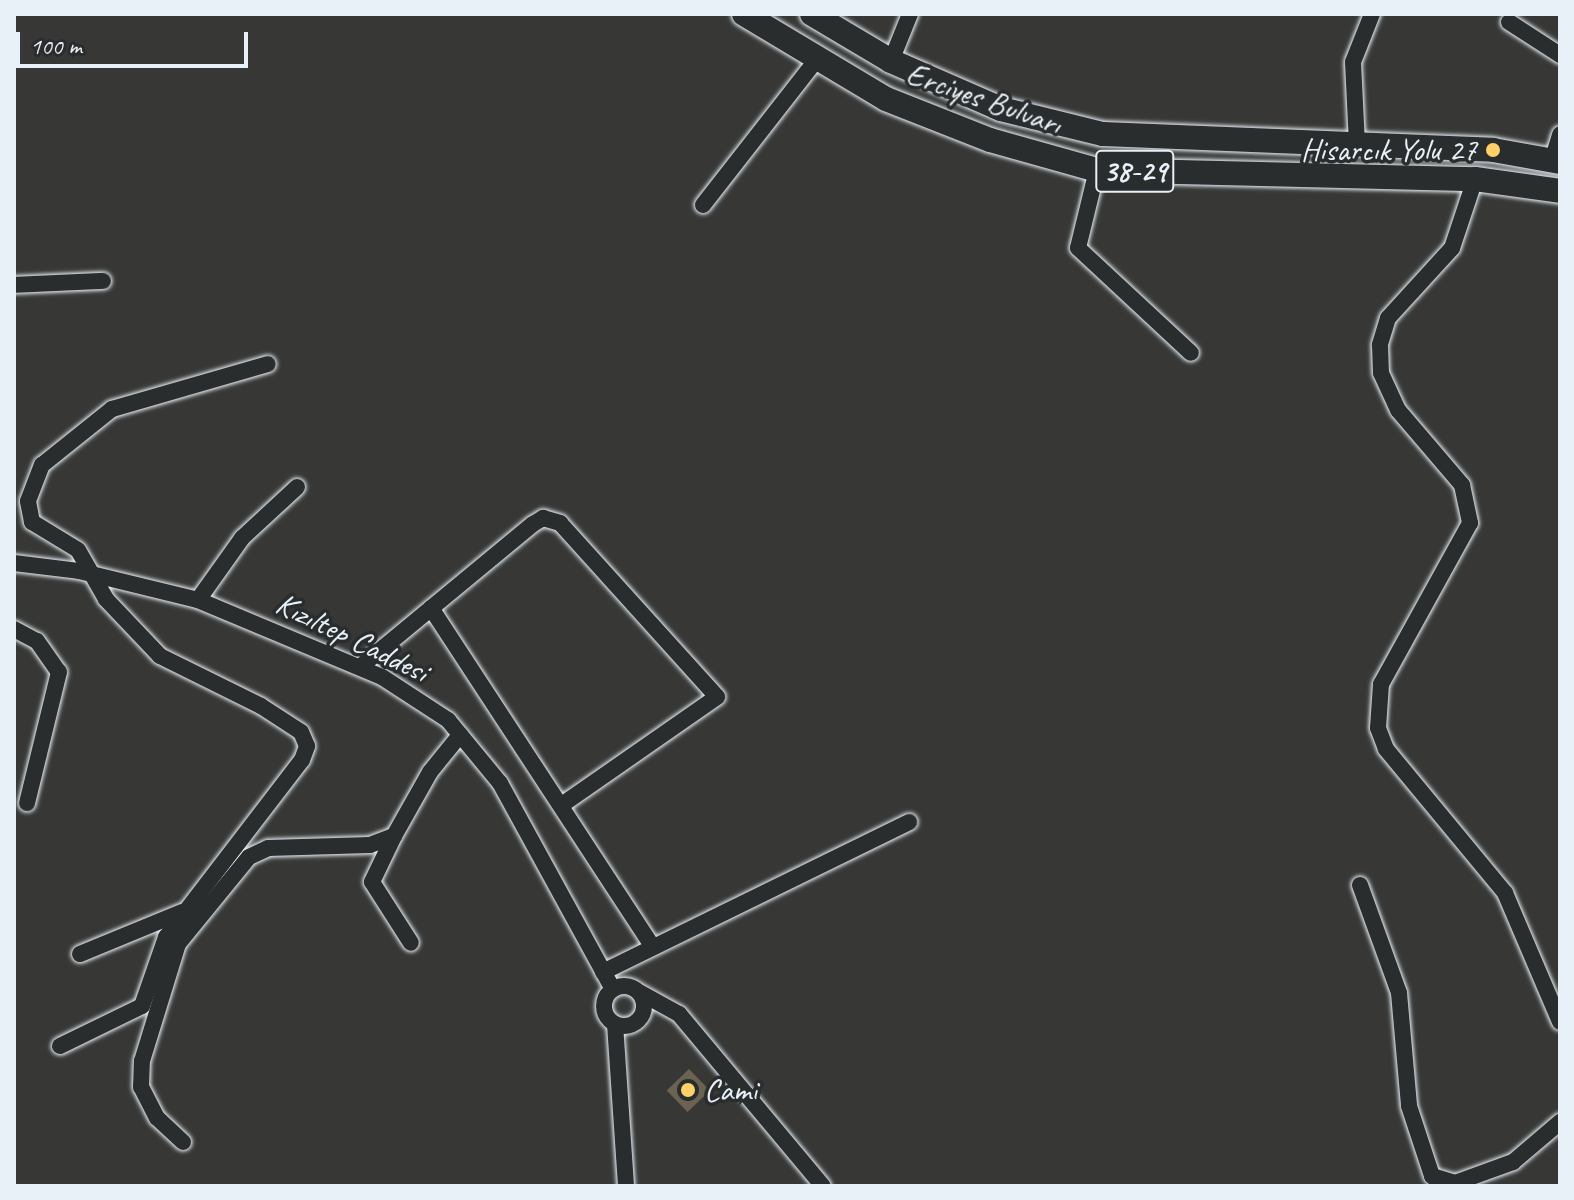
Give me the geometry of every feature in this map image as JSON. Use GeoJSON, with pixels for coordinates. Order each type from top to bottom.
{"type":"FeatureCollection","features":[{"type":"Feature","properties":{"kind":"highway","name":"Erciyes Bulvarı"},"geometry":{"type":"LineString","coordinates":[[744,14],[886,99],[990,140],[1097,170],[1475,179],[1560,191]]}},
{"type":"Feature","properties":{"kind":"highway","name":"Erciyes Bulvarı"},"geometry":{"type":"LineString","coordinates":[[812,14],[891,61],[1001,109],[1103,134],[1493,150],[1556,161]]}},
{"type":"Feature","properties":{"kind":"street"},"geometry":{"type":"LineString","coordinates":[[891,61],[910,14]]}},
{"type":"Feature","properties":{"kind":"street"},"geometry":{"type":"LineString","coordinates":[[1357,144],[1353,62],[1372,14]]}},
{"type":"Feature","properties":{"kind":"street"},"geometry":{"type":"LineString","coordinates":[[1509,22],[1560,55]]}},
{"type":"Feature","properties":{"kind":"street"},"geometry":{"type":"LineString","coordinates":[[703,205],[818,58]]}},
{"type":"Feature","properties":{"kind":"street"},"geometry":{"type":"LineString","coordinates":[[1556,161],[1560,134]]}},
{"type":"Feature","properties":{"kind":"street"},"geometry":{"type":"LineString","coordinates":[[1097,170],[1078,248],[1191,353]]}},
{"type":"Feature","properties":{"kind":"street"},"geometry":{"type":"LineString","coordinates":[[1475,179],[1452,248],[1388,318],[1380,345],[1381,373],[1398,410],[1462,485],[1470,523],[1381,684],[1378,728],[1386,749],[1505,893],[1560,1022]]}},
{"type":"Feature","properties":{"kind":"street"},"geometry":{"type":"LineString","coordinates":[[14,285],[103,281]]}},
{"type":"Feature","properties":{"kind":"street"},"geometry":{"type":"LineString","coordinates":[[60,1046],[142,1006],[166,937],[302,760],[305,738],[261,706],[160,656],[106,599],[78,550],[32,522],[28,501],[42,465],[112,409],[268,364]]}},
{"type":"Feature","properties":{"kind":"street"},"geometry":{"type":"LineString","coordinates":[[198,600],[242,538],[297,487]]}},
{"type":"Feature","properties":{"kind":"street"},"geometry":{"type":"LineString","coordinates":[[360,667],[533,524],[555,520],[717,697],[563,804]]}},
{"type":"Feature","properties":{"kind":"street","name":"Kızıltep Caddesi"},"geometry":{"type":"LineString","coordinates":[[14,563],[93,574],[198,600],[360,667],[448,720],[514,806],[613,989]]}},
{"type":"Feature","properties":{"kind":"street"},"geometry":{"type":"LineString","coordinates":[[431,608],[563,804],[651,944]]}},
{"type":"Feature","properties":{"kind":"street"},"geometry":{"type":"LineString","coordinates":[[14,629],[37,641],[59,672],[27,803]]}},
{"type":"Feature","properties":{"kind":"street"},"geometry":{"type":"LineString","coordinates":[[411,943],[372,882],[430,772],[460,735]]}},
{"type":"Feature","properties":{"kind":"street"},"geometry":{"type":"LineString","coordinates":[[603,972],[651,944],[909,822]]}},
{"type":"Feature","properties":{"kind":"street"},"geometry":{"type":"LineString","coordinates":[[183,1142],[157,1118],[141,1087],[142,1061],[178,944],[209,899],[249,857],[268,848],[370,845],[394,836]]}},
{"type":"Feature","properties":{"kind":"street"},"geometry":{"type":"LineString","coordinates":[[1360,885],[1399,993],[1409,1106],[1432,1176],[1455,1183],[1513,1162],[1560,1122]]}},
{"type":"Feature","properties":{"kind":"street"},"geometry":{"type":"LineString","coordinates":[[80,954],[184,911]]}},
{"type":"Feature","properties":{"kind":"street"},"geometry":{"type":"LineString","coordinates":[[626,1186],[615,1024],[604,1007],[613,989],[639,992],[679,1014],[823,1186]]}},
{"type":"Feature","properties":{"kind":"street"},"geometry":{"type":"LineString","coordinates":[[615,1024],[640,1018],[639,992]]}},
{"type":"Feature","properties":{"kind":"building","name":"Cami"},"geometry":{"type":"Polygon","coordinates":[[[689,1069],[710,1091],[688,1112],[667,1091],[689,1069]]]}},
{"type":"Feature","properties":{"kind":"place","name":"Hisarcık Yolu 27"},"geometry":{"type":"Point","coordinates":[1493,150]}},
{"type":"Feature","properties":{"kind":"place","name":"Cami"},"geometry":{"type":"Point","coordinates":[688,1090]}}]}
